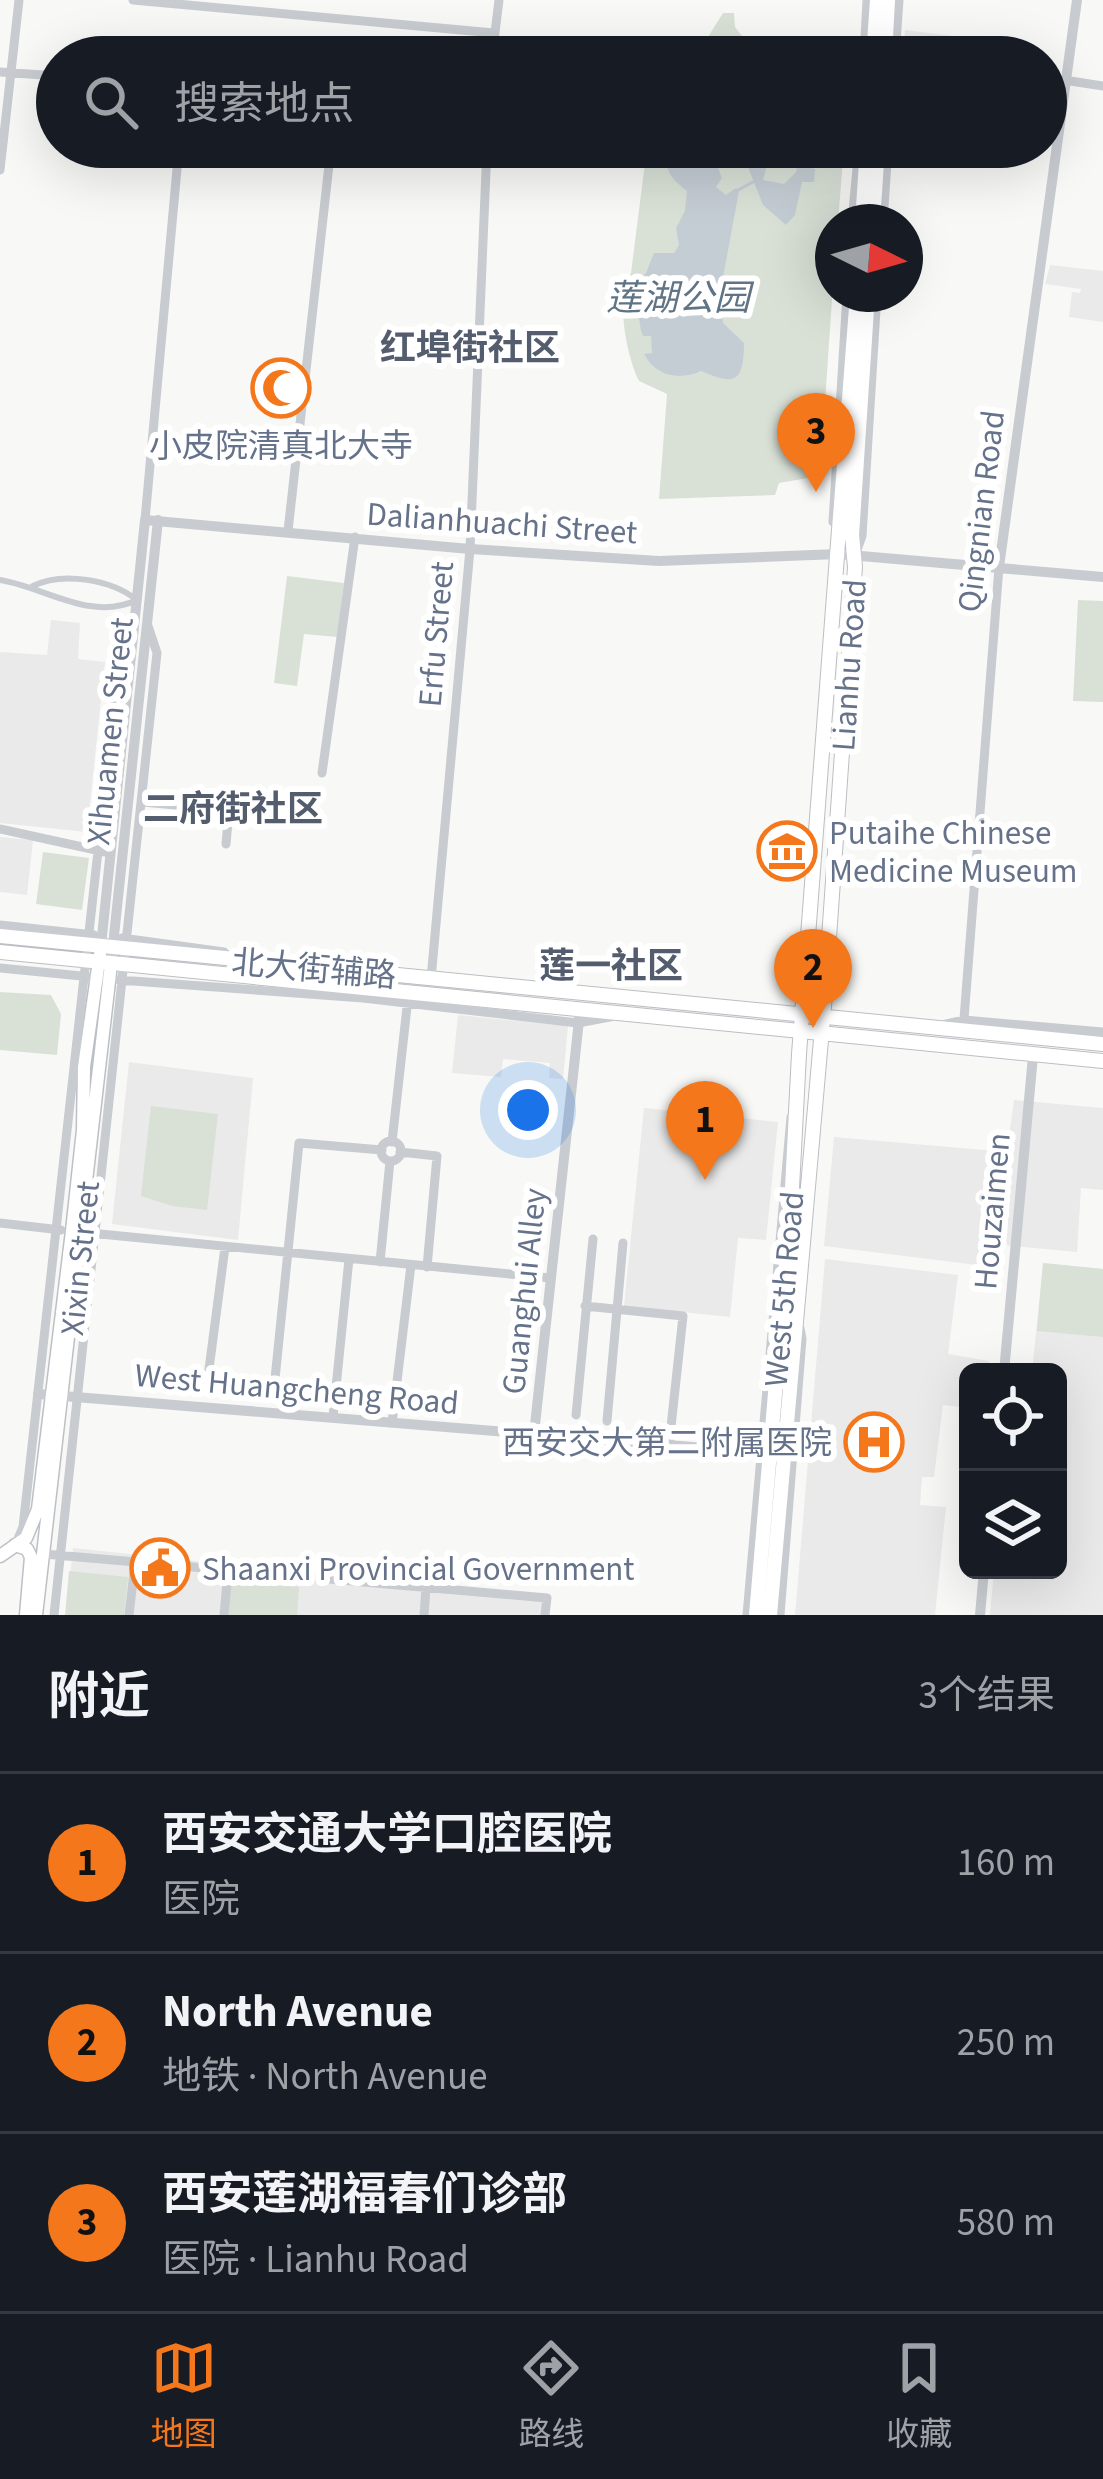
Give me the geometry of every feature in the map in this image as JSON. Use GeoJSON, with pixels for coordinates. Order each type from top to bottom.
{"type":"FeatureCollection","features":[{"type":"Feature","properties":{"kind":"main road"},"geometry":{"type":"LineString","coordinates":[[874,36],[883,2]]}},
{"type":"Feature","properties":{"kind":"main road"},"geometry":{"type":"LineString","coordinates":[[883,2],[884,36]]}},
{"type":"Feature","properties":{"kind":"main road"},"geometry":{"type":"LineString","coordinates":[[862,204],[863,168]]}},
{"type":"Feature","properties":{"kind":"main road"},"geometry":{"type":"LineString","coordinates":[[874,204],[877,168]]}},
{"type":"Feature","properties":{"kind":"main road","name":"Lianhu Road"},"geometry":{"type":"LineString","coordinates":[[800,1034],[856,312]]}},
{"type":"Feature","properties":{"kind":"main road","name":"Lianhu Road"},"geometry":{"type":"LineString","coordinates":[[821,1036],[856,556],[852,535],[867,312]]}},
{"type":"Feature","properties":{"kind":"main road"},"geometry":{"type":"LineString","coordinates":[[0,936],[106,956],[408,998],[1103,1061]]}},
{"type":"Feature","properties":{"kind":"main road"},"geometry":{"type":"LineString","coordinates":[[0,952],[431,978],[926,1029],[963,1026],[1103,1044]]}},
{"type":"Feature","properties":{"kind":"main road","name":"Xixin Street"},"geometry":{"type":"LineString","coordinates":[[38,1562],[50,1523],[65,1396],[106,956]]}},
{"type":"Feature","properties":{"kind":"main road","name":"West 5th Road"},"geometry":{"type":"LineString","coordinates":[[756,1615],[764,1453],[800,1034]]}},
{"type":"Feature","properties":{"kind":"main road","name":"West 5th Road"},"geometry":{"type":"LineString","coordinates":[[770,1615],[821,1036]]}},
{"type":"Feature","properties":{"kind":"main road","name":"Xixin Street"},"geometry":{"type":"LineString","coordinates":[[15,1545],[26,1538],[35,1522],[65,1396]]}},
{"type":"Feature","properties":{"kind":"main road"},"geometry":{"type":"LineString","coordinates":[[0,1556],[15,1545],[28,1550],[38,1562],[36,1615]]}},
{"type":"Feature","properties":{"kind":"main road"},"geometry":{"type":"LineString","coordinates":[[26,1615],[38,1562]]}},
{"type":"Feature","properties":{"kind":"street"},"geometry":{"type":"LineString","coordinates":[[0,170],[5,72],[19,0]]}},
{"type":"Feature","properties":{"kind":"street"},"geometry":{"type":"LineString","coordinates":[[133,0],[494,33]]}},
{"type":"Feature","properties":{"kind":"street"},"geometry":{"type":"LineString","coordinates":[[494,36],[499,0]]}},
{"type":"Feature","properties":{"kind":"street"},"geometry":{"type":"LineString","coordinates":[[854,0],[883,2],[890,36]]}},
{"type":"Feature","properties":{"kind":"street","name":"Qingnian Road"},"geometry":{"type":"LineString","coordinates":[[1067,62],[1077,0]]}},
{"type":"Feature","properties":{"kind":"street"},"geometry":{"type":"LineString","coordinates":[[5,72],[36,74]]}},
{"type":"Feature","properties":{"kind":"street"},"geometry":{"type":"LineString","coordinates":[[1067,80],[1103,86]]}},
{"type":"Feature","properties":{"kind":"street"},"geometry":{"type":"LineString","coordinates":[[152,520],[177,168]]}},
{"type":"Feature","properties":{"kind":"street"},"geometry":{"type":"LineString","coordinates":[[288,531],[330,168]]}},
{"type":"Feature","properties":{"kind":"street","name":"Erfu Street"},"geometry":{"type":"LineString","coordinates":[[431,978],[470,549],[487,168]]}},
{"type":"Feature","properties":{"kind":"street"},"geometry":{"type":"LineString","coordinates":[[854,204],[860,168]]}},
{"type":"Feature","properties":{"kind":"street"},"geometry":{"type":"LineString","coordinates":[[884,204],[887,168]]}},
{"type":"Feature","properties":{"kind":"street","name":"Qingnian Road"},"geometry":{"type":"LineString","coordinates":[[963,1026],[999,567],[1052,168]]}},
{"type":"Feature","properties":{"kind":"street"},"geometry":{"type":"LineString","coordinates":[[838,554],[832,535],[846,312]]}},
{"type":"Feature","properties":{"kind":"street"},"geometry":{"type":"LineString","coordinates":[[856,556],[862,536],[877,312]]}},
{"type":"Feature","properties":{"kind":"street","name":"Dalianhuachi Street"},"geometry":{"type":"LineString","coordinates":[[152,520],[470,549],[697,562],[838,554],[1103,577]]}},
{"type":"Feature","properties":{"kind":"street","name":"Xihuamen Street"},"geometry":{"type":"LineString","coordinates":[[106,956],[106,852],[141,623],[137,600],[152,520]]}},
{"type":"Feature","properties":{"kind":"street","name":"Xihuamen Street"},"geometry":{"type":"LineString","coordinates":[[106,956],[152,520]]}},
{"type":"Feature","properties":{"kind":"street"},"geometry":{"type":"LineString","coordinates":[[322,773],[355,537]]}},
{"type":"Feature","properties":{"kind":"street"},"geometry":{"type":"LineString","coordinates":[[0,580],[33,586],[47,598],[118,609],[137,600],[120,586],[49,578],[33,586]]}},
{"type":"Feature","properties":{"kind":"street"},"geometry":{"type":"LineString","coordinates":[[15,1545],[23,1527],[56,1229],[106,956],[142,802],[157,653],[141,623]]}},
{"type":"Feature","properties":{"kind":"street"},"geometry":{"type":"LineString","coordinates":[[142,802],[229,810],[226,844]]}},
{"type":"Feature","properties":{"kind":"street"},"geometry":{"type":"LineString","coordinates":[[0,829],[106,852]]}},
{"type":"Feature","properties":{"kind":"street"},"geometry":{"type":"LineString","coordinates":[[0,925],[106,956]]}},
{"type":"Feature","properties":{"kind":"street"},"geometry":{"type":"LineString","coordinates":[[0,968],[106,956]]}},
{"type":"Feature","properties":{"kind":"street"},"geometry":{"type":"LineString","coordinates":[[392,1142],[408,998]]}},
{"type":"Feature","properties":{"kind":"street","name":"Guanghui Alley"},"geometry":{"type":"LineString","coordinates":[[534,1434],[579,1017]]}},
{"type":"Feature","properties":{"kind":"street"},"geometry":{"type":"LineString","coordinates":[[963,1026],[1103,1032]]}},
{"type":"Feature","properties":{"kind":"street","name":"Houzaimen"},"geometry":{"type":"LineString","coordinates":[[1005,1363],[1033,1056]]}},
{"type":"Feature","properties":{"kind":"street"},"geometry":{"type":"LineString","coordinates":[[275,1379],[299,1143],[382,1150]]}},
{"type":"Feature","properties":{"kind":"street"},"geometry":{"type":"LineString","coordinates":[[390,1161],[383,1157],[385,1144],[399,1145],[400,1152]]}},
{"type":"Feature","properties":{"kind":"street"},"geometry":{"type":"LineString","coordinates":[[380,1262],[390,1161],[400,1152],[437,1156],[427,1267]]}},
{"type":"Feature","properties":{"kind":"street"},"geometry":{"type":"LineString","coordinates":[[0,1223],[550,1278]]}},
{"type":"Feature","properties":{"kind":"street"},"geometry":{"type":"LineString","coordinates":[[576,1415],[593,1239]]}},
{"type":"Feature","properties":{"kind":"street"},"geometry":{"type":"LineString","coordinates":[[607,1421],[623,1244]]}},
{"type":"Feature","properties":{"kind":"street"},"geometry":{"type":"LineString","coordinates":[[208,1369],[225,1246]]}},
{"type":"Feature","properties":{"kind":"street"},"geometry":{"type":"LineString","coordinates":[[333,1418],[350,1259]]}},
{"type":"Feature","properties":{"kind":"street"},"geometry":{"type":"LineString","coordinates":[[392,1423],[411,1265]]}},
{"type":"Feature","properties":{"kind":"street"},"geometry":{"type":"LineString","coordinates":[[585,1306],[683,1316],[669,1445]]}},
{"type":"Feature","properties":{"kind":"street"},"geometry":{"type":"LineString","coordinates":[[780,1615],[802,1339],[796,1313]]}},
{"type":"Feature","properties":{"kind":"street","name":"West Huangcheng Road"},"geometry":{"type":"LineString","coordinates":[[38,1394],[764,1453]]}},
{"type":"Feature","properties":{"kind":"street"},"geometry":{"type":"LineString","coordinates":[[53,1615],[60,1556],[65,1396]]}},
{"type":"Feature","properties":{"kind":"street"},"geometry":{"type":"LineString","coordinates":[[747,1615],[764,1453]]}},
{"type":"Feature","properties":{"kind":"street"},"geometry":{"type":"LineString","coordinates":[[38,1562],[60,1556],[547,1598],[545,1615]]}},
{"type":"Feature","properties":{"kind":"street"},"geometry":{"type":"LineString","coordinates":[[129,1615],[135,1564]]}},
{"type":"Feature","properties":{"kind":"street"},"geometry":{"type":"LineString","coordinates":[[224,1615],[228,1572]]}},
{"type":"Feature","properties":{"kind":"street"},"geometry":{"type":"LineString","coordinates":[[980,1615],[983,1579]]}},
{"type":"Feature","properties":{"kind":"street"},"geometry":{"type":"LineString","coordinates":[[424,1615],[426,1588]]}},
{"type":"Feature","properties":{"kind":"shaded area"},"geometry":{"type":"Polygon","coordinates":[[[723,13],[734,13],[735,27],[742,36],[709,36],[723,13]]]}},
{"type":"Feature","properties":{"kind":"shaded area"},"geometry":{"type":"Polygon","coordinates":[[[905,30],[954,36],[905,36],[905,30]]]}},
{"type":"Feature","properties":{"kind":"shaded area"},"geometry":{"type":"Polygon","coordinates":[[[644,168],[842,168],[839,204],[815,204],[815,312],[831,312],[820,476],[779,483],[775,495],[659,499],[667,394],[639,381],[627,341],[626,283],[644,168]]]}},
{"type":"Feature","properties":{"kind":"shaded area"},"geometry":{"type":"Polygon","coordinates":[[[1050,265],[1103,271],[1103,322],[1069,317],[1072,292],[1081,289],[1045,284],[1050,265]]]}},
{"type":"Feature","properties":{"kind":"shaded area"},"geometry":{"type":"Polygon","coordinates":[[[189,429],[251,433],[249,461],[186,453],[189,429]]]}},
{"type":"Feature","properties":{"kind":"shaded area"},"geometry":{"type":"Polygon","coordinates":[[[287,576],[344,583],[337,637],[304,634],[297,686],[274,683],[287,576]]]}},
{"type":"Feature","properties":{"kind":"shaded area"},"geometry":{"type":"Polygon","coordinates":[[[1078,600],[1103,601],[1103,702],[1073,701],[1078,600]]]}},
{"type":"Feature","properties":{"kind":"shaded area"},"geometry":{"type":"Polygon","coordinates":[[[51,620],[80,623],[78,659],[105,662],[87,832],[0,823],[0,652],[47,655],[51,620]]]}},
{"type":"Feature","properties":{"kind":"shaded area"},"geometry":{"type":"Polygon","coordinates":[[[0,837],[33,840],[27,895],[0,892],[0,837]]]}},
{"type":"Feature","properties":{"kind":"shaded area"},"geometry":{"type":"Polygon","coordinates":[[[43,852],[89,858],[82,910],[36,904],[43,852]]]}},
{"type":"Feature","properties":{"kind":"shaded area"},"geometry":{"type":"Polygon","coordinates":[[[0,992],[51,995],[61,1014],[57,1055],[0,1050],[0,992]]]}},
{"type":"Feature","properties":{"kind":"shaded area"},"geometry":{"type":"Polygon","coordinates":[[[458,1015],[568,1026],[563,1079],[549,1078],[550,1063],[503,1059],[501,1077],[452,1073],[458,1015]]]}},
{"type":"Feature","properties":{"kind":"shaded area"},"geometry":{"type":"Polygon","coordinates":[[[129,1062],[253,1078],[238,1240],[112,1224],[129,1062]]]}},
{"type":"Feature","properties":{"kind":"shaded area"},"geometry":{"type":"Polygon","coordinates":[[[1014,1100],[1103,1108],[1103,1190],[1081,1188],[1077,1252],[1004,1245],[1001,1268],[824,1246],[834,1137],[1007,1152],[1014,1100]]]}},
{"type":"Feature","properties":{"kind":"shaded area"},"geometry":{"type":"Polygon","coordinates":[[[151,1106],[218,1114],[207,1210],[141,1196],[151,1106]]]}},
{"type":"Feature","properties":{"kind":"shaded area"},"geometry":{"type":"Polygon","coordinates":[[[644,1108],[778,1122],[766,1240],[738,1238],[730,1317],[624,1306],[644,1108]]]}},
{"type":"Feature","properties":{"kind":"shaded area","name":"西安交大第二附属医院"},"geometry":{"type":"Polygon","coordinates":[[[825,1259],[958,1275],[948,1354],[989,1361],[959,1363],[959,1407],[943,1405],[934,1477],[922,1477],[920,1505],[946,1507],[935,1615],[795,1615],[825,1259]]]}},
{"type":"Feature","properties":{"kind":"shaded area"},"geometry":{"type":"Polygon","coordinates":[[[1043,1263],[1103,1269],[1103,1615],[990,1615],[993,1579],[1067,1579],[1067,1363],[1033,1363],[1043,1263]]]}},
{"type":"Feature","properties":{"kind":"shaded area"},"geometry":{"type":"Polygon","coordinates":[[[1043,1263],[1103,1269],[1103,1337],[1037,1331],[1043,1263]]]}},
{"type":"Feature","properties":{"kind":"shaded area","name":"Shaanxi Provincial Government"},"geometry":{"type":"Polygon","coordinates":[[[73,1548],[547,1598],[545,1615],[66,1615],[73,1548]]]}},
{"type":"Feature","properties":{"kind":"shaded area"},"geometry":{"type":"Polygon","coordinates":[[[69,1571],[128,1577],[124,1615],[65,1615],[69,1571]]]}},
{"type":"Feature","properties":{"kind":"shaded area"},"geometry":{"type":"Polygon","coordinates":[[[231,1581],[299,1587],[297,1615],[228,1615],[231,1581]]]}},
{"type":"Feature","properties":{"kind":"water","name":"莲湖公园"},"geometry":{"type":"Polygon","coordinates":[[[668,168],[718,168],[722,178],[716,187],[726,195],[736,188],[739,191],[716,302],[721,303],[723,323],[744,343],[742,367],[734,378],[701,371],[668,374],[644,354],[652,353],[651,336],[641,331],[634,285],[646,273],[654,253],[674,253],[679,245],[676,228],[685,211],[687,191],[668,168]]]}},
{"type":"Feature","properties":{"kind":"water"},"geometry":{"type":"Polygon","coordinates":[[[748,168],[766,168],[763,180],[784,184],[797,168],[815,169],[814,182],[802,182],[795,215],[786,225],[763,205],[748,168]]]}},
{"type":"Feature","properties":{"kind":"waterway"},"geometry":{"type":"LineString","coordinates":[[738,190],[753,182]]}},
{"type":"Feature","properties":{"kind":"place","name":"小皮院清真北大寺"},"geometry":{"type":"Point","coordinates":[281,388]}},
{"type":"Feature","properties":{"kind":"place","name":"西安莲湖福春们诊部"},"geometry":{"type":"Point","coordinates":[816,492]}},
{"type":"Feature","properties":{"kind":"place","name":"Putaihe Chinese Medicine Museum"},"geometry":{"type":"Point","coordinates":[787,851]}},
{"type":"Feature","properties":{"kind":"place","name":"North Avenue"},"geometry":{"type":"Point","coordinates":[813,1028]}},
{"type":"Feature","properties":{"kind":"place","name":"西安交通大学口腔医院"},"geometry":{"type":"Point","coordinates":[705,1180]}},
{"type":"Feature","properties":{"kind":"place","name":"西安交大第二附属医院"},"geometry":{"type":"Point","coordinates":[874,1442]}},
{"type":"Feature","properties":{"kind":"place","name":"Shaanxi Provincial Government"},"geometry":{"type":"Point","coordinates":[160,1568]}},
{"type":"Feature","properties":{"kind":"district","name":"红埠街社区"},"geometry":{"type":"Point","coordinates":[470,347]}},
{"type":"Feature","properties":{"kind":"district","name":"二府街社区"},"geometry":{"type":"Point","coordinates":[233,808]}},
{"type":"Feature","properties":{"kind":"district","name":"莲一社区"},"geometry":{"type":"Point","coordinates":[611,965]}}]}
